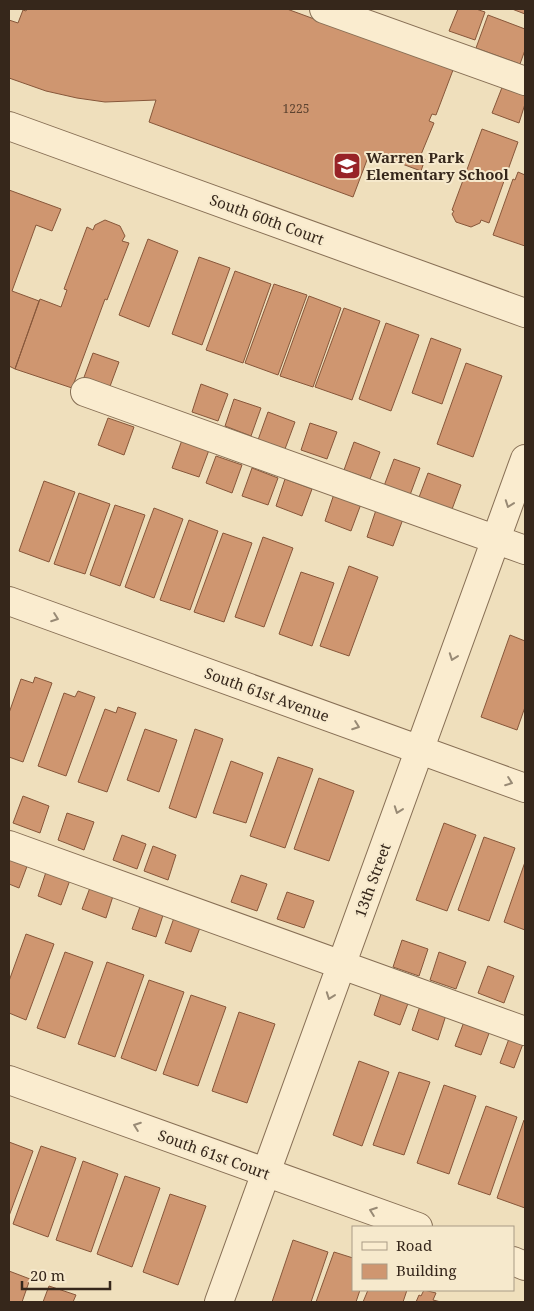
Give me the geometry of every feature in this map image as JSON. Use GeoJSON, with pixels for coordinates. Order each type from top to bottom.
{"type":"FeatureCollection","features":[{"type":"Feature","properties":{"kind":"street"},"geometry":{"type":"LineString","coordinates":[[324,9],[525,81]]}},
{"type":"Feature","properties":{"kind":"street","name":"South 60th Court"},"geometry":{"type":"LineString","coordinates":[[9,126],[525,313]]}},
{"type":"Feature","properties":{"kind":"street"},"geometry":{"type":"LineString","coordinates":[[85,392],[525,550]]}},
{"type":"Feature","properties":{"kind":"street","name":"13th Street"},"geometry":{"type":"LineString","coordinates":[[219,1302],[525,459]]}},
{"type":"Feature","properties":{"kind":"street","name":"South 61st Avenue"},"geometry":{"type":"LineString","coordinates":[[9,601],[525,788]]}},
{"type":"Feature","properties":{"kind":"street"},"geometry":{"type":"LineString","coordinates":[[9,845],[525,1030]]}},
{"type":"Feature","properties":{"kind":"street","name":"South 61st Court"},"geometry":{"type":"LineString","coordinates":[[9,1080],[415,1226]]}},
{"type":"Feature","properties":{"kind":"building","name":"Warren Park Elementary School"},"geometry":{"type":"Polygon","coordinates":[[[27,9],[287,9],[453,70],[436,115],[432,114],[429,121],[434,123],[420,157],[425,159],[421,171],[370,152],[353,197],[149,122],[156,100],[105,102],[77,98],[46,91],[9,78],[9,20],[18,23],[23,10],[26,11],[27,9]]]}},
{"type":"Feature","properties":{"kind":"building"},"geometry":{"type":"Polygon","coordinates":[[[458,9],[476,9],[485,12],[475,40],[449,31],[458,9]]]}},
{"type":"Feature","properties":{"kind":"building"},"geometry":{"type":"Polygon","coordinates":[[[512,9],[525,9],[525,14],[512,9]]]}},
{"type":"Feature","properties":{"kind":"building"},"geometry":{"type":"Polygon","coordinates":[[[488,15],[525,29],[525,50],[520,64],[476,48],[488,15]]]}},
{"type":"Feature","properties":{"kind":"building"},"geometry":{"type":"Polygon","coordinates":[[[503,85],[525,93],[525,104],[519,123],[492,113],[503,85]]]}},
{"type":"Feature","properties":{"kind":"building"},"geometry":{"type":"Polygon","coordinates":[[[482,129],[518,142],[489,223],[481,220],[480,223],[471,227],[456,222],[452,214],[454,211],[452,210],[482,129]]]}},
{"type":"Feature","properties":{"kind":"building"},"geometry":{"type":"Polygon","coordinates":[[[518,172],[525,175],[525,246],[493,235],[513,179],[515,180],[518,172]]]}},
{"type":"Feature","properties":{"kind":"building"},"geometry":{"type":"Polygon","coordinates":[[[9,190],[61,209],[52,231],[36,225],[12,291],[39,301],[15,369],[9,366],[9,190]]]}},
{"type":"Feature","properties":{"kind":"building"},"geometry":{"type":"Polygon","coordinates":[[[105,220],[120,226],[125,236],[122,241],[129,243],[107,300],[105,299],[72,388],[15,369],[40,299],[61,307],[67,290],[64,289],[87,227],[93,230],[95,225],[105,220]]]}},
{"type":"Feature","properties":{"kind":"building"},"geometry":{"type":"Polygon","coordinates":[[[148,239],[178,251],[149,327],[119,315],[148,239]]]}},
{"type":"Feature","properties":{"kind":"building"},"geometry":{"type":"Polygon","coordinates":[[[199,257],[230,268],[202,345],[172,334],[199,257]]]}},
{"type":"Feature","properties":{"kind":"building"},"geometry":{"type":"Polygon","coordinates":[[[235,271],[271,284],[243,363],[206,350],[235,271]]]}},
{"type":"Feature","properties":{"kind":"building"},"geometry":{"type":"Polygon","coordinates":[[[274,284],[307,295],[278,375],[245,363],[274,284]]]}},
{"type":"Feature","properties":{"kind":"building"},"geometry":{"type":"Polygon","coordinates":[[[309,296],[341,308],[313,387],[280,376],[309,296]]]}},
{"type":"Feature","properties":{"kind":"building"},"geometry":{"type":"Polygon","coordinates":[[[344,308],[380,321],[352,400],[315,387],[344,308]]]}},
{"type":"Feature","properties":{"kind":"building"},"geometry":{"type":"Polygon","coordinates":[[[386,323],[419,335],[391,411],[359,399],[386,323]]]}},
{"type":"Feature","properties":{"kind":"building"},"geometry":{"type":"Polygon","coordinates":[[[431,338],[461,349],[442,404],[412,393],[431,338]]]}},
{"type":"Feature","properties":{"kind":"building"},"geometry":{"type":"Polygon","coordinates":[[[93,353],[119,362],[109,389],[83,380],[93,353]]]}},
{"type":"Feature","properties":{"kind":"building"},"geometry":{"type":"Polygon","coordinates":[[[466,363],[502,376],[473,457],[437,444],[466,363]]]}},
{"type":"Feature","properties":{"kind":"building"},"geometry":{"type":"Polygon","coordinates":[[[201,384],[228,394],[218,421],[192,412],[201,384]]]}},
{"type":"Feature","properties":{"kind":"building"},"geometry":{"type":"Polygon","coordinates":[[[234,399],[261,408],[251,436],[225,426],[234,399]]]}},
{"type":"Feature","properties":{"kind":"building"},"geometry":{"type":"Polygon","coordinates":[[[268,412],[295,422],[285,449],[258,440],[268,412]]]}},
{"type":"Feature","properties":{"kind":"building"},"geometry":{"type":"Polygon","coordinates":[[[108,418],[134,427],[124,455],[98,445],[108,418]]]}},
{"type":"Feature","properties":{"kind":"building"},"geometry":{"type":"Polygon","coordinates":[[[310,423],[337,432],[327,459],[301,450],[310,423]]]}},
{"type":"Feature","properties":{"kind":"building"},"geometry":{"type":"Polygon","coordinates":[[[182,440],[209,450],[199,477],[172,468],[182,440]]]}},
{"type":"Feature","properties":{"kind":"building"},"geometry":{"type":"Polygon","coordinates":[[[354,442],[380,452],[370,479],[344,470],[354,442]]]}},
{"type":"Feature","properties":{"kind":"building"},"geometry":{"type":"Polygon","coordinates":[[[216,456],[242,465],[232,493],[206,483],[216,456]]]}},
{"type":"Feature","properties":{"kind":"building"},"geometry":{"type":"Polygon","coordinates":[[[394,459],[420,468],[410,495],[384,486],[394,459]]]}},
{"type":"Feature","properties":{"kind":"building"},"geometry":{"type":"Polygon","coordinates":[[[252,468],[278,478],[268,505],[242,496],[252,468]]]}},
{"type":"Feature","properties":{"kind":"building"},"geometry":{"type":"Polygon","coordinates":[[[428,473],[461,485],[451,512],[418,500],[428,473]]]}},
{"type":"Feature","properties":{"kind":"building"},"geometry":{"type":"Polygon","coordinates":[[[285,479],[312,489],[302,516],[276,506],[285,479]]]}},
{"type":"Feature","properties":{"kind":"building"},"geometry":{"type":"Polygon","coordinates":[[[44,481],[75,492],[49,562],[19,551],[44,481]]]}},
{"type":"Feature","properties":{"kind":"building"},"geometry":{"type":"Polygon","coordinates":[[[79,493],[110,504],[85,574],[54,564],[79,493]]]}},
{"type":"Feature","properties":{"kind":"building"},"geometry":{"type":"Polygon","coordinates":[[[334,494],[361,504],[351,531],[325,521],[334,494]]]}},
{"type":"Feature","properties":{"kind":"building"},"geometry":{"type":"Polygon","coordinates":[[[115,505],[145,515],[120,586],[90,575],[115,505]]]}},
{"type":"Feature","properties":{"kind":"building"},"geometry":{"type":"Polygon","coordinates":[[[154,508],[183,519],[154,598],[125,587],[154,508]]]}},
{"type":"Feature","properties":{"kind":"building"},"geometry":{"type":"Polygon","coordinates":[[[376,510],[403,519],[393,546],[367,537],[376,510]]]}},
{"type":"Feature","properties":{"kind":"building"},"geometry":{"type":"Polygon","coordinates":[[[189,520],[218,531],[190,610],[160,600],[189,520]]]}},
{"type":"Feature","properties":{"kind":"building"},"geometry":{"type":"Polygon","coordinates":[[[223,533],[252,543],[224,622],[194,612],[223,533]]]}},
{"type":"Feature","properties":{"kind":"building"},"geometry":{"type":"Polygon","coordinates":[[[263,537],[293,548],[264,627],[235,617],[263,537]]]}},
{"type":"Feature","properties":{"kind":"building"},"geometry":{"type":"Polygon","coordinates":[[[349,566],[378,577],[349,656],[320,646],[349,566]]]}},
{"type":"Feature","properties":{"kind":"building"},"geometry":{"type":"Polygon","coordinates":[[[301,572],[334,583],[312,646],[279,634],[301,572]]]}},
{"type":"Feature","properties":{"kind":"building"},"geometry":{"type":"Polygon","coordinates":[[[510,635],[525,641],[525,707],[517,730],[481,717],[510,635]]]}},
{"type":"Feature","properties":{"kind":"building"},"geometry":{"type":"Polygon","coordinates":[[[35,677],[52,683],[23,762],[9,757],[9,713],[21,679],[33,683],[35,677]]]}},
{"type":"Feature","properties":{"kind":"building"},"geometry":{"type":"Polygon","coordinates":[[[78,691],[95,697],[66,776],[38,766],[64,693],[75,697],[78,691]]]}},
{"type":"Feature","properties":{"kind":"building"},"geometry":{"type":"Polygon","coordinates":[[[118,707],[136,713],[107,792],[78,782],[105,709],[116,713],[118,707]]]}},
{"type":"Feature","properties":{"kind":"building"},"geometry":{"type":"Polygon","coordinates":[[[145,729],[177,740],[159,792],[127,780],[145,729]]]}},
{"type":"Feature","properties":{"kind":"building"},"geometry":{"type":"Polygon","coordinates":[[[195,729],[223,739],[196,818],[169,808],[195,729]]]}},
{"type":"Feature","properties":{"kind":"building"},"geometry":{"type":"Polygon","coordinates":[[[278,757],[313,769],[285,848],[250,836],[278,757]]]}},
{"type":"Feature","properties":{"kind":"building"},"geometry":{"type":"Polygon","coordinates":[[[231,761],[263,773],[246,823],[213,813],[231,761]]]}},
{"type":"Feature","properties":{"kind":"building"},"geometry":{"type":"Polygon","coordinates":[[[319,778],[354,791],[329,861],[294,849],[319,778]]]}},
{"type":"Feature","properties":{"kind":"building"},"geometry":{"type":"Polygon","coordinates":[[[23,796],[49,806],[40,833],[13,823],[23,796]]]}},
{"type":"Feature","properties":{"kind":"building"},"geometry":{"type":"Polygon","coordinates":[[[67,813],[94,822],[84,850],[58,840],[67,813]]]}},
{"type":"Feature","properties":{"kind":"building"},"geometry":{"type":"Polygon","coordinates":[[[444,823],[476,835],[447,911],[416,900],[444,823]]]}},
{"type":"Feature","properties":{"kind":"building"},"geometry":{"type":"Polygon","coordinates":[[[122,835],[146,844],[137,869],[113,860],[122,835]]]}},
{"type":"Feature","properties":{"kind":"building"},"geometry":{"type":"Polygon","coordinates":[[[484,837],[515,848],[489,921],[458,910],[484,837]]]}},
{"type":"Feature","properties":{"kind":"building"},"geometry":{"type":"Polygon","coordinates":[[[153,846],[176,855],[168,880],[144,871],[153,846]]]}},
{"type":"Feature","properties":{"kind":"building"},"geometry":{"type":"Polygon","coordinates":[[[9,853],[29,861],[19,888],[9,884],[9,853]]]}},
{"type":"Feature","properties":{"kind":"building"},"geometry":{"type":"Polygon","coordinates":[[[525,862],[525,930],[504,922],[525,862]]]}},
{"type":"Feature","properties":{"kind":"building"},"geometry":{"type":"Polygon","coordinates":[[[46,872],[70,880],[61,905],[38,896],[46,872]]]}},
{"type":"Feature","properties":{"kind":"building"},"geometry":{"type":"Polygon","coordinates":[[[241,875],[267,884],[257,911],[231,902],[241,875]]]}},
{"type":"Feature","properties":{"kind":"building"},"geometry":{"type":"Polygon","coordinates":[[[91,885],[114,893],[106,918],[82,909],[91,885]]]}},
{"type":"Feature","properties":{"kind":"building"},"geometry":{"type":"Polygon","coordinates":[[[287,892],[314,901],[304,928],[277,919],[287,892]]]}},
{"type":"Feature","properties":{"kind":"building"},"geometry":{"type":"Polygon","coordinates":[[[141,904],[164,912],[156,937],[132,929],[141,904]]]}},
{"type":"Feature","properties":{"kind":"building"},"geometry":{"type":"Polygon","coordinates":[[[175,915],[201,925],[191,952],[165,943],[175,915]]]}},
{"type":"Feature","properties":{"kind":"building"},"geometry":{"type":"Polygon","coordinates":[[[26,934],[54,944],[26,1020],[9,1013],[9,981],[26,934]]]}},
{"type":"Feature","properties":{"kind":"building"},"geometry":{"type":"Polygon","coordinates":[[[402,940],[428,949],[419,976],[393,967],[402,940]]]}},
{"type":"Feature","properties":{"kind":"building"},"geometry":{"type":"Polygon","coordinates":[[[65,952],[93,962],[65,1038],[37,1028],[65,952]]]}},
{"type":"Feature","properties":{"kind":"building"},"geometry":{"type":"Polygon","coordinates":[[[439,952],[466,962],[456,989],[430,980],[439,952]]]}},
{"type":"Feature","properties":{"kind":"building"},"geometry":{"type":"Polygon","coordinates":[[[107,962],[144,975],[115,1057],[78,1044],[107,962]]]}},
{"type":"Feature","properties":{"kind":"building"},"geometry":{"type":"Polygon","coordinates":[[[488,966],[514,976],[504,1003],[478,993],[488,966]]]}},
{"type":"Feature","properties":{"kind":"building"},"geometry":{"type":"Polygon","coordinates":[[[149,980],[184,992],[156,1071],[121,1058],[149,980]]]}},
{"type":"Feature","properties":{"kind":"building"},"geometry":{"type":"Polygon","coordinates":[[[383,988],[410,998],[400,1025],[374,1015],[383,988]]]}},
{"type":"Feature","properties":{"kind":"building"},"geometry":{"type":"Polygon","coordinates":[[[191,995],[226,1007],[198,1086],[163,1074],[191,995]]]}},
{"type":"Feature","properties":{"kind":"building"},"geometry":{"type":"Polygon","coordinates":[[[421,1003],[447,1012],[438,1040],[412,1030],[421,1003]]]}},
{"type":"Feature","properties":{"kind":"building"},"geometry":{"type":"Polygon","coordinates":[[[239,1012],[275,1024],[247,1103],[212,1091],[239,1012]]]}},
{"type":"Feature","properties":{"kind":"building"},"geometry":{"type":"Polygon","coordinates":[[[465,1019],[491,1028],[481,1055],[455,1046],[465,1019]]]}},
{"type":"Feature","properties":{"kind":"building"},"geometry":{"type":"Polygon","coordinates":[[[510,1036],[524,1041],[514,1068],[500,1063],[510,1036]]]}},
{"type":"Feature","properties":{"kind":"building"},"geometry":{"type":"Polygon","coordinates":[[[359,1061],[389,1072],[362,1146],[333,1135],[359,1061]]]}},
{"type":"Feature","properties":{"kind":"building"},"geometry":{"type":"Polygon","coordinates":[[[399,1072],[430,1082],[404,1155],[373,1145],[399,1072]]]}},
{"type":"Feature","properties":{"kind":"building"},"geometry":{"type":"Polygon","coordinates":[[[444,1085],[476,1096],[449,1174],[417,1163],[444,1085]]]}},
{"type":"Feature","properties":{"kind":"building"},"geometry":{"type":"Polygon","coordinates":[[[486,1106],[517,1117],[490,1195],[458,1184],[486,1106]]]}},
{"type":"Feature","properties":{"kind":"building"},"geometry":{"type":"Polygon","coordinates":[[[525,1121],[525,1208],[497,1198],[525,1121]]]}},
{"type":"Feature","properties":{"kind":"building"},"geometry":{"type":"Polygon","coordinates":[[[9,1142],[33,1151],[9,1216],[9,1142]]]}},
{"type":"Feature","properties":{"kind":"building"},"geometry":{"type":"Polygon","coordinates":[[[41,1146],[76,1158],[48,1237],[13,1224],[41,1146]]]}},
{"type":"Feature","properties":{"kind":"building"},"geometry":{"type":"Polygon","coordinates":[[[83,1161],[118,1174],[91,1252],[56,1240],[83,1161]]]}},
{"type":"Feature","properties":{"kind":"building"},"geometry":{"type":"Polygon","coordinates":[[[125,1176],[160,1188],[132,1267],[97,1254],[125,1176]]]}},
{"type":"Feature","properties":{"kind":"building"},"geometry":{"type":"Polygon","coordinates":[[[170,1194],[206,1206],[178,1285],[143,1272],[170,1194]]]}},
{"type":"Feature","properties":{"kind":"building"},"geometry":{"type":"Polygon","coordinates":[[[293,1240],[328,1252],[311,1302],[272,1302],[293,1240]]]}},
{"type":"Feature","properties":{"kind":"building"},"geometry":{"type":"Polygon","coordinates":[[[334,1252],[352,1258],[352,1291],[360,1291],[356,1302],[316,1302],[334,1252]]]}},
{"type":"Feature","properties":{"kind":"building"},"geometry":{"type":"Polygon","coordinates":[[[9,1271],[30,1279],[22,1302],[9,1302],[9,1271]]]}},
{"type":"Feature","properties":{"kind":"building"},"geometry":{"type":"Polygon","coordinates":[[[49,1286],[76,1295],[73,1302],[43,1302],[49,1286]]]}},
{"type":"Feature","properties":{"kind":"building"},"geometry":{"type":"Polygon","coordinates":[[[368,1291],[407,1291],[403,1302],[363,1302],[368,1291]]]}},
{"type":"Feature","properties":{"kind":"building"},"geometry":{"type":"Polygon","coordinates":[[[424,1291],[436,1293],[433,1300],[441,1302],[416,1302],[419,1295],[421,1296],[424,1291]]]}},
{"type":"Feature","properties":{"kind":"place","name":"Warren Park Elementary School"},"geometry":{"type":"Point","coordinates":[347,166]}}]}
